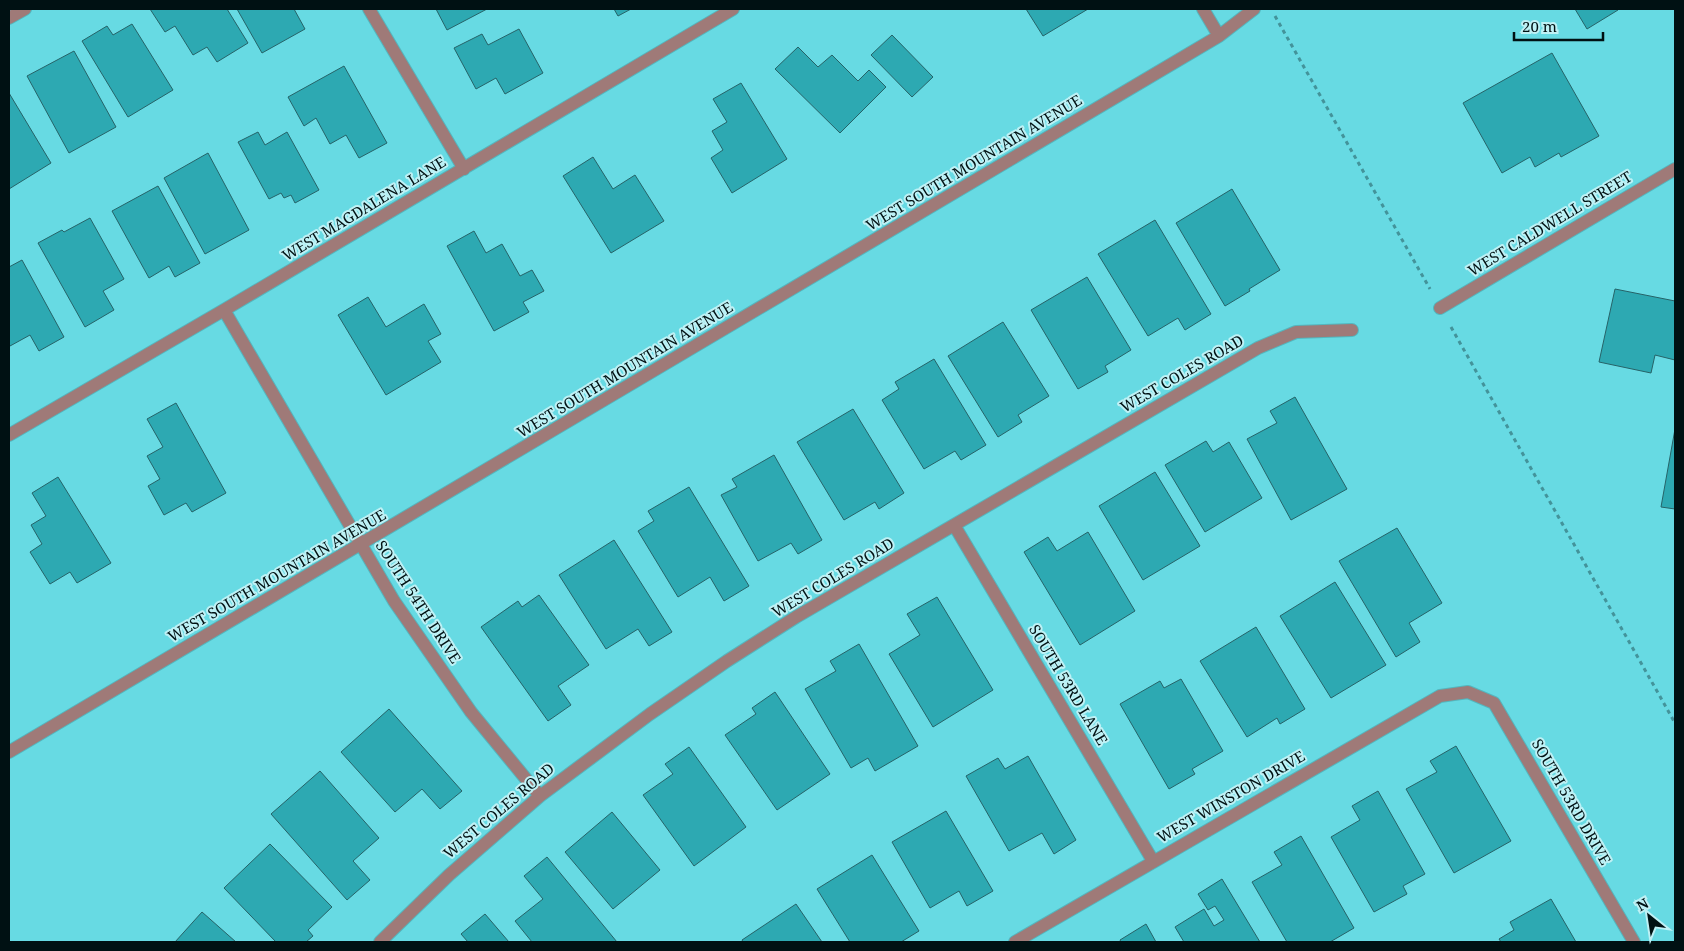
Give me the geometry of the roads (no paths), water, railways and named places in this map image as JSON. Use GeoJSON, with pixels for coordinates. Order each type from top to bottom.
{"type":"FeatureCollection","features":[{"type":"Feature","properties":{"kind":"street"},"geometry":{"type":"LineString","coordinates":[[9,18],[25,9]]}},
{"type":"Feature","properties":{"kind":"street"},"geometry":{"type":"LineString","coordinates":[[369,9],[464,169]]}},
{"type":"Feature","properties":{"kind":"street","name":"WEST MAGDALENA LANE"},"geometry":{"type":"LineString","coordinates":[[9,434],[224,310],[733,9]]}},
{"type":"Feature","properties":{"kind":"street"},"geometry":{"type":"LineString","coordinates":[[1203,9],[1219,36]]}},
{"type":"Feature","properties":{"kind":"street","name":"WEST SOUTH MOUNTAIN AVENUE"},"geometry":{"type":"LineString","coordinates":[[9,752],[1219,36],[1254,9]]}},
{"type":"Feature","properties":{"kind":"street","name":"WEST CALDWELL STREET"},"geometry":{"type":"LineString","coordinates":[[1440,308],[1675,169]]}},
{"type":"Feature","properties":{"kind":"street","name":"SOUTH 54TH DRIVE"},"geometry":{"type":"LineString","coordinates":[[224,310],[394,601],[471,712],[540,796]]}},
{"type":"Feature","properties":{"kind":"street","name":"WEST COLES ROAD"},"geometry":{"type":"LineString","coordinates":[[380,942],[449,875],[540,796],[650,714],[796,617],[1258,348],[1296,332],[1352,330]]}},
{"type":"Feature","properties":{"kind":"street","name":"SOUTH 53RD LANE"},"geometry":{"type":"LineString","coordinates":[[954,525],[1153,861]]}},
{"type":"Feature","properties":{"kind":"street","name":"WEST WINSTON DRIVE"},"geometry":{"type":"LineString","coordinates":[[1015,942],[1440,696],[1468,692]]}},
{"type":"Feature","properties":{"kind":"street","name":"SOUTH 53RD DRIVE"},"geometry":{"type":"LineString","coordinates":[[1468,692],[1494,703],[1634,942]]}}]}
